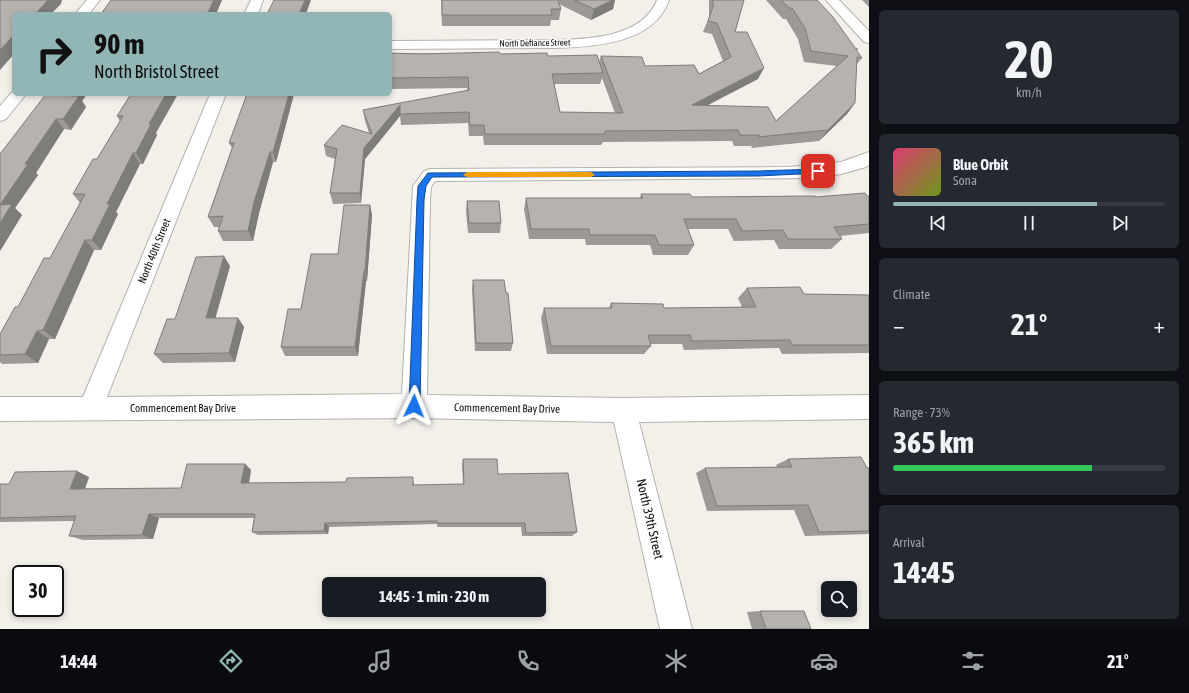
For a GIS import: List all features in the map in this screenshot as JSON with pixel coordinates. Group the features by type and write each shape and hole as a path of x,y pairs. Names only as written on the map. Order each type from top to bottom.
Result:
{"street":[{"path":"84,12 94,0"},
{"path":"252,12 257,0"},
{"name":"North Defiance Street","path":"392,45 559,44 602,40 618,36 641,26 658,12 663,0"},
{"path":"832,0 869,39"},
{"path":"0,116 16,96"},
{"name":"North 40th Street","path":"90,409 217,96"},
{"path":"414,406 421,200 422,186 430,174 790,173 833,171 860,164 869,158"},
{"name":"Commencement Bay Drive","path":"0,409 414,406 624,410 869,407"},
{"name":"North 39th Street","path":"624,410 676,629"}],"building":[{"path":"0,0 48,0 37,12 12,12 12,37 0,50"},
{"path":"111,0 214,0 208,12 102,12"},
{"path":"274,0 305,0 300,12 268,12"},
{"path":"442,0 558,0 561,9 551,9 552,15 442,15"},
{"path":"574,0 613,0 594,9"},
{"path":"713,0 744,0 735,32 747,32 764,68 692,105 768,107 776,121 848,56 811,51 805,28 792,8 789,8 781,0 817,0 833,17 856,49 857,48 857,51 862,58 857,57 855,103 828,130 758,137 760,135 740,135 738,130 605,131 605,134 485,134 484,125 470,125 469,112 400,114 400,105 364,148 360,193 330,193 337,149 324,145 342,125 372,134 363,110 469,90 468,77 392,78 392,53 420,54 499,52 500,54 547,53 548,56 597,55 603,73 552,74 560,112 623,113 601,56 642,57 645,66 694,65 699,74 731,57 717,23 708,21 713,7"},
{"path":"44,96 79,96 63,119 56,119 25,164 28,164 0,205 0,154"},
{"path":"130,96 165,96 149,124 151,124 136,153 133,153 107,204 110,204 92,240 85,240 43,330 37,331 25,354 0,355 0,334 15,307 18,307 44,258 50,258 85,194 73,194 93,159 97,159 123,116 117,116"},
{"path":"246,96 288,96 273,152 270,152 254,202 248,231 218,231 223,216 208,217 234,143 229,143"},
{"path":"865,193 869,196 869,224 834,227 842,239 788,239 783,230 742,231 736,219 684,219 694,245 659,245 655,235 590,235 589,229 531,229 526,198 643,198 641,194 690,194 692,197 815,197"},
{"path":"467,201 499,201 501,223 469,223"},
{"path":"12,204 0,223 0,205"},
{"path":"344,205 370,205 365,271 355,347 281,347 288,309 301,309 311,254 338,254"},
{"path":"224,256 206,318 238,318 229,353 154,354 167,319 175,319 196,257"},
{"path":"473,280 504,280 506,293 508,293 513,343 476,343"},
{"path":"800,287 804,294 869,295 869,345 792,345 790,340 692,341 690,335 648,335 651,346 551,346 544,308 612,308 611,303 663,304 664,308 756,307 747,288"},
{"path":"861,457 867,468 869,468 869,531 819,532 808,505 717,506 705,468 792,467 788,459"},
{"path":"463,459 497,459 498,474 568,473 577,532 526,533 525,523 437,523 437,521 325,523 324,531 252,532 255,514 149,514 142,535 69,536 76,516 0,518 0,484 9,484 15,472 77,471 70,489 181,488 187,464 245,464 241,483 346,482 347,478 413,477 413,485 464,484"},
{"path":"760,611 804,611 811,629 766,629"}],"slow traffic":[{"path":"467,175 591,175"}],"route":[{"path":"414,406 421,200 422,186 430,174 758,174 818,171"}]}
